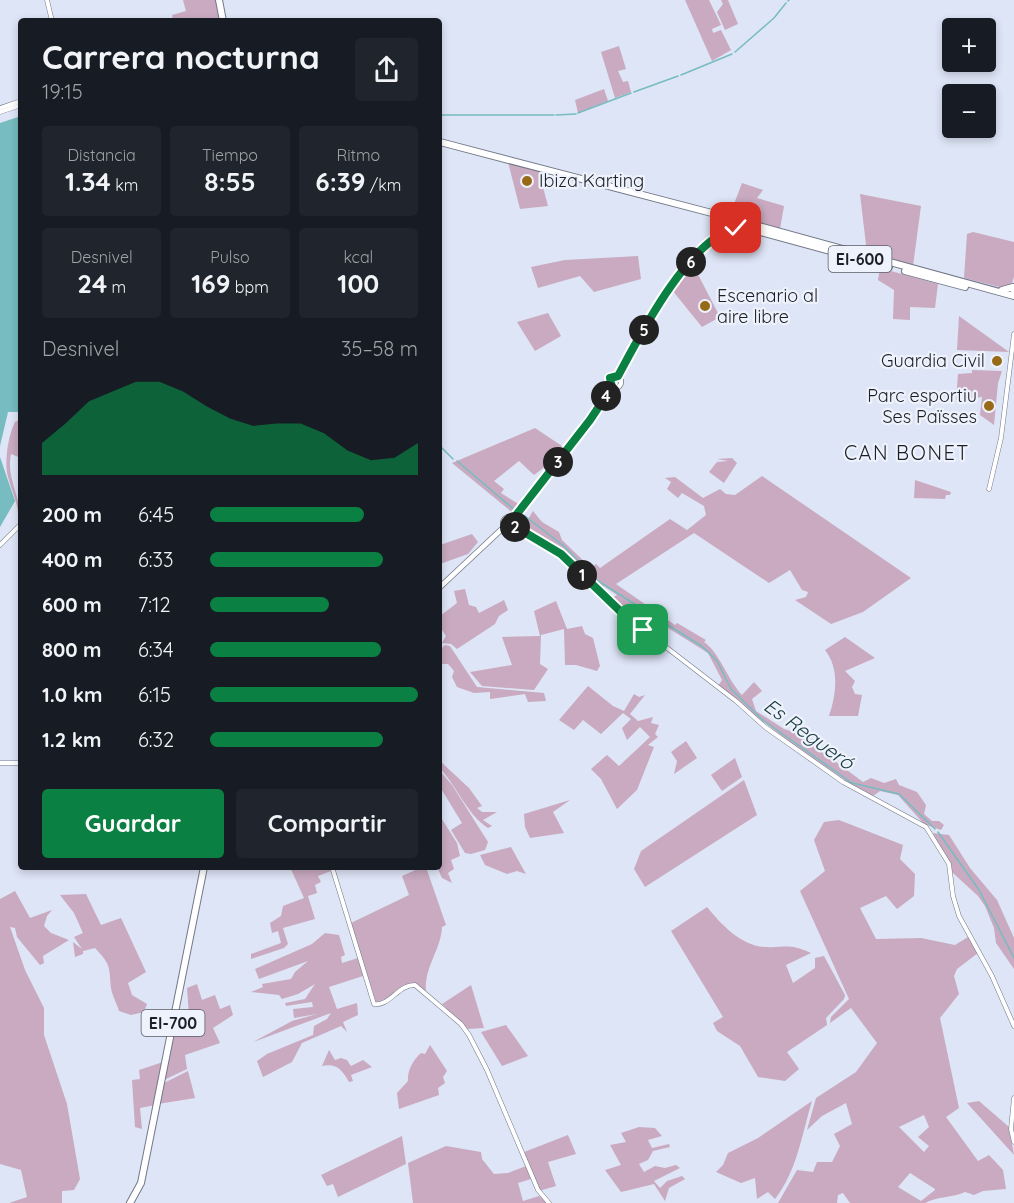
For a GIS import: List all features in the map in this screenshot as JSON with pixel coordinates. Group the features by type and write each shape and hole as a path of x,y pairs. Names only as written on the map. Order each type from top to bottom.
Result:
{"main road":[{"path":"219,0 222,18"},
{"name":"EI-600","path":"442,143 962,282 1014,292"},
{"name":"EI-600","path":"712,215 730,230 753,230 1014,292"},
{"path":"504,527 509,529 514,526 517,514 612,387 620,385 618,376 657,307 696,255 718,234 722,225 730,218 735,224 730,230 718,234"},
{"path":"442,585 504,527 504,519 517,514"},
{"name":"EI-700","path":"130,1203 141,1183 203,870"}],"street":[{"path":"47,0 51,18"},
{"path":"0,110 18,104"},
{"path":"989,489 1001,438 1014,334"},
{"path":"514,526 561,554 623,614 736,701 765,727 843,782 926,827 949,864 953,896 959,916 992,976 1014,1026"},
{"path":"0,546 18,527"},
{"path":"0,763 18,763"},
{"path":"333,870 374,1002 381,1004 406,986 415,985 466,1029 487,1070 538,1191 549,1203"},
{"path":"1014,1098 1011,1128 1014,1142"}],"shaded area":[{"path":"183,0 216,0 220,18 172,18 172,15 186,11"},
{"path":"685,0 709,0 721,25 712,29 713,33 721,30 731,50 712,61"},
{"path":"721,0 728,0 738,24 725,30 717,12 723,4"},
{"path":"619,46 626,69 618,71 623,82 628,81 631,92 615,98 601,52"},
{"path":"604,89 608,101 578,113 575,100"},
{"path":"18,117 18,412 8,412 0,446 0,123"},
{"name":"Ibiza Karting","path":"508,162 538,169 548,206 520,209"},
{"path":"742,183 763,190 757,198 784,206 780,229 733,215 731,212"},
{"path":"860,194 921,206 913,266 867,253"},
{"path":"973,232 1014,242 1014,277 1011,286 1003,288 964,278 967,234"},
{"path":"638,256 641,279 594,292 580,276 538,288 531,267 565,260"},
{"path":"692,263 720,317 702,327 672,290"},
{"path":"880,268 938,284 935,308 910,307 910,320 893,319 894,290 878,280"},
{"path":"548,313 561,336 535,351 517,322"},
{"path":"959,316 1009,352 957,350"},
{"path":"972,370 1002,371 998,383 994,425 980,415 982,397 956,400 958,374 972,373"},
{"path":"18,420 18,457 11,454 10,471 18,500 18,517 17,505 7,471 9,442 15,422"},
{"path":"535,428 565,448 534,475 519,461 494,481 504,489 501,493 520,505 513,513 452,463"},
{"path":"0,457 15,501 0,527"},
{"path":"732,458 737,463 724,483 709,472 717,462 728,461 717,459"},
{"path":"762,476 911,578 863,612 831,624 795,600 806,597 808,592 802,590 790,570 769,583 694,533 616,584 675,625 677,623 706,640 704,642 715,653 742,695 754,682 762,691 752,699 756,711 784,729 797,733 863,782 871,778 884,783 896,779 899,785 917,792 926,805 924,814 932,821 939,821 944,825 941,830 924,824 898,795 880,791 873,796 849,783 788,741 718,686 722,680 708,653 668,628 659,638 652,634 660,624 654,620 645,629 638,623 645,615 638,610 620,609 611,598 617,595 591,579 553,548 521,528 518,522 521,518 527,521 533,511 542,522 559,532 562,540 591,568 596,564 600,568 670,519 687,530 706,515 704,506 682,493 678,498 667,489 671,482 665,478 675,477 703,498 720,489 726,494 735,495"},
{"path":"915,480 951,492 950,495 946,495 945,499 914,498"},
{"path":"472,534 478,542 468,554 442,563 442,544"},
{"path":"465,589 469,605 476,607 479,613 504,600 508,610 499,616 495,624 457,649 451,644 442,643 446,636 442,630 442,614 457,603 454,591"},
{"path":"556,601 567,629 582,626 585,634 593,638 600,666 597,671 576,665 565,665 564,629 541,635 540,664 548,669 534,690 482,686 470,672 512,665 502,637 540,636 534,611"},
{"path":"845,637 875,658 845,671 855,681 852,687 855,694 862,695 858,716 829,716 835,674 830,657 825,650"},
{"path":"445,645 450,646 477,687 544,693 546,701 528,702 525,694 490,699 490,692 474,693 457,687 452,677 454,671 448,664 442,664 442,648"},
{"path":"588,686 613,706 624,711 634,694 639,697 645,695 630,714 638,721 653,717 651,723 659,725 655,734 658,737 648,745 654,747 637,790 617,809 601,779 591,769 607,755 619,766 650,737 640,727 627,740 622,728 631,719 623,713 601,734 583,720 574,730 559,720"},
{"path":"686,741 697,758 674,774 677,761 671,752"},
{"path":"735,758 742,777 722,791 711,775"},
{"path":"442,763 469,788 482,806 477,808 482,812 497,812 483,820 492,826 488,828 474,815 442,770"},
{"path":"442,773 452,785 488,842 485,850 471,854 465,853 451,830 462,823 442,790"},
{"path":"744,780 757,815 645,887 634,869 641,851"},
{"path":"570,800 553,812 564,833 530,838 525,827 524,814"},
{"path":"442,819 457,843 460,856 451,860 454,869 448,873 452,883 442,878 438,870 442,870"},
{"path":"839,820 903,845 900,859 915,874 914,896 897,909 886,896 860,908 876,939 921,938 955,945 968,937 978,953 957,969 954,976 959,994 940,1018 959,1108 946,1117 978,1161 989,1155 1003,1170 1006,1189 983,1191 974,1195 965,1192 925,1203 850,1203 843,1193 838,1195 837,1203 778,1203 797,1170 813,1172 817,1162 832,1162 840,1146 834,1134 852,1124 846,1103 822,1116 807,1130 816,1098 856,1072 877,1043 851,1008 830,1023 831,1017 849,999 800,891 825,871 814,840 824,822","holes":["924,1115 929,1127 918,1137 929,1146 924,1152 899,1127","910,1173 935,1189 935,1190 921,1201 898,1187"]},
{"path":"933,833 949,835 970,868 997,900 1014,938 1014,969 996,943 994,928 985,906 978,896 953,873"},
{"path":"511,847 526,874 517,871 507,874 485,865 480,855"},
{"path":"291,870 331,870 318,876 321,882 315,885 317,893 308,896 315,919 283,928 288,944 284,948 251,959 251,954 281,943 278,931 272,933 270,923 281,916 283,906 304,898"},
{"path":"415,870 427,870 446,925 442,927 426,982 426,991 411,984 405,985 390,996 376,1002 351,923 409,895 402,876"},
{"path":"15,891 30,918 52,910 44,926 51,933 69,940 43,956 44,963 40,965 17,937 15,928 10,927 25,970 44,1008 44,1035 67,1104 80,1179 74,1190 62,1191 62,1203 9,1203 27,1197 21,1170 0,1164 0,899"},
{"path":"86,894 101,925 121,918 146,972 128,983 132,995 147,1004 144,1012 131,1015 119,1011 112,991 108,966 95,948 83,951 83,954 75,957 73,942 82,949 74,937 83,933 74,913 60,895"},
{"path":"707,907 725,927 747,942 764,947 792,947 811,953 786,965 793,983 815,968 815,958 824,956 845,995 826,1018 827,1025 787,1052 799,1069 785,1081 758,1077 740,1046 717,1031 713,1023 723,1017 671,931"},
{"path":"325,933 339,935 345,955 341,957 342,963 358,958 363,976 329,987 337,1009 357,1003 358,1015 343,1022 347,1032 341,1026 302,1043 292,1062 263,1077 257,1061 267,1054 313,1035 314,1026 327,1019 331,1013 253,1042 292,1021 317,1014 294,1018 293,1009 313,1007 312,1002 286,1006 285,1003 305,999 315,984 298,994 282,999 279,995 251,992 263,987 262,984 291,979 295,972 308,961 259,979 255,969 312,944"},
{"path":"197,984 202,1000 215,995 220,1009 230,1005 233,1015 213,1028 220,1043 185,1055 187,1069 164,1080 173,1037 190,1030 187,988"},
{"path":"471,985 484,1028 468,1029 442,1004"},
{"path":"506,1025 528,1056 502,1066 481,1032"},
{"path":"430,1045 447,1071 443,1077 445,1083 438,1088 439,1095 399,1109 397,1093 408,1081 408,1073 413,1062 421,1053 425,1054"},
{"path":"329,1050 335,1060 341,1058 347,1060 351,1066 363,1060 372,1067 351,1075 353,1081 349,1082 338,1068 322,1066"},
{"path":"163,1062 155,1105 140,1108 142,1129 135,1127 132,1080 140,1079 139,1070"},
{"path":"188,1071 195,1098 158,1104 162,1084"},
{"path":"812,1101 794,1164 789,1177 775,1199 768,1192 757,1199 755,1178 741,1183 716,1172 723,1165 728,1153 758,1138"},
{"path":"979,1101 1009,1127 1014,1155 967,1103"},
{"path":"639,1127 655,1128 662,1136 648,1140 652,1148 669,1144 670,1147 653,1151 648,1160 639,1164 644,1172 655,1166 665,1168 676,1165 680,1168 654,1181 660,1188 667,1181 682,1176 685,1179 669,1188 665,1201 654,1184 621,1192 605,1170 621,1165 610,1145 626,1142 621,1133"},
{"path":"568,1135 576,1154 548,1162 556,1186 539,1191 524,1152"},
{"path":"402,1136 406,1164 338,1197 333,1184 327,1186 321,1175"},
{"path":"446,1146 481,1152 482,1159 494,1174 508,1173 526,1166 531,1179 518,1183 523,1201 539,1196 547,1203 413,1203 408,1163"}],"waterway":[{"path":"735,52 774,18 786,3"},
{"path":"681,75 732,54"},
{"path":"634,92 678,76"},
{"path":"578,113 631,93"},
{"path":"556,115 576,114"},
{"path":"442,115 554,115"},
{"name":"Es Regueró","path":"442,448 453,459"},
{"name":"Es Regueró","path":"457,461 516,511"},
{"name":"Es Regueró","path":"521,513 565,547 595,579 703,647 717,661 731,689 764,721 852,783 899,794 935,829"},
{"name":"Es Regueró","path":"938,832 979,890 1014,958"}],"place":[{"name":"Ibiza Karting","path":"527,181"},
{"name":"Escenario al aire libre","path":"705,306"},
{"name":"Guardia Civil","path":"997,361"},
{"name":"Parc esportiu Ses Païsses","path":"989,406"}],"district":[{"name":"CAN BONET","path":"907,453"}],"route":[{"path":"643,630 561,554 514,526 513,519 591,419 612,387 609,384 610,378 618,376 675,282 700,251 718,234 736,228"}]}
